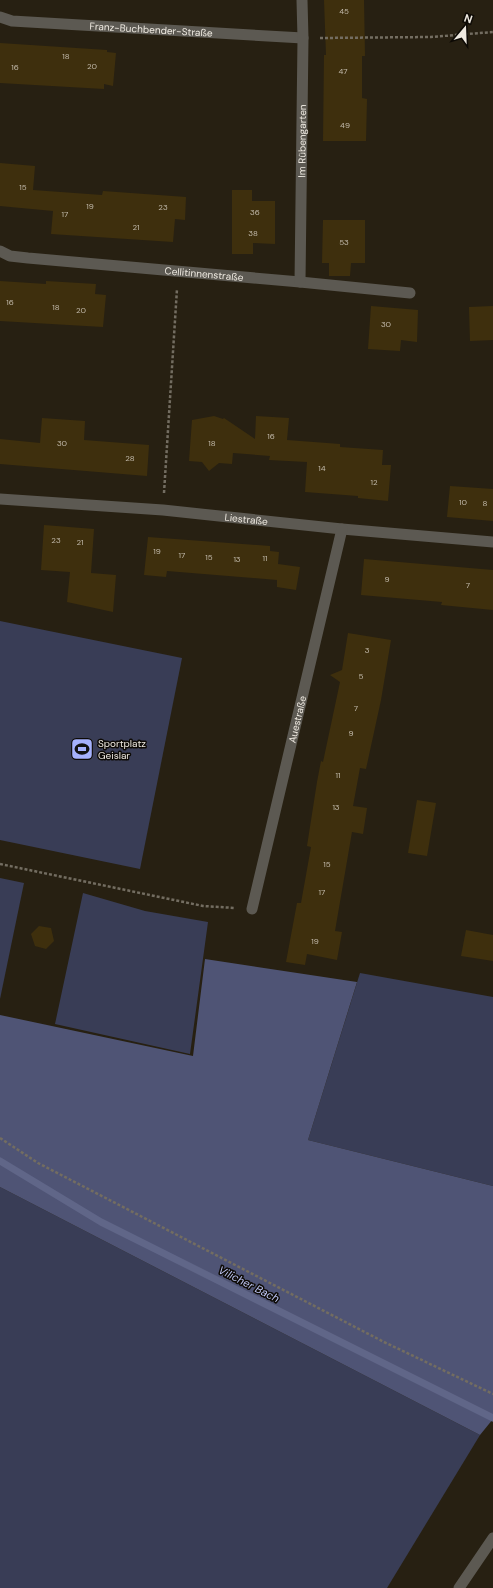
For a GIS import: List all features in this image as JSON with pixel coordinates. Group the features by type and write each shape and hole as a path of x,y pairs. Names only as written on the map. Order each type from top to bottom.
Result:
{"street":[{"name":"Im Rübengarten","path":"300,282 303,38 302,0"},
{"name":"Franz-Buchbender-Straße","path":"0,17 12,20 303,38"},
{"name":"Cellitinnenstraße","path":"0,250 10,256 28,258 410,293"},
{"name":"Liestraße","path":"0,499 163,510 342,529 493,542"},
{"name":"Auestraße","path":"252,909 342,529"},
{"path":"459,1588 493,1538"}],"path":[{"path":"303,38 432,37 493,32"},
{"path":"163,510 178,271"},
{"path":"0,864 203,906 252,909"},
{"path":"0,1138 45,1167 384,1342 493,1394"}],"shaded area":[{"name":"Sportplatz Geislar","path":"0,621 182,658 140,869 0,840"},
{"path":"0,878 24,883 0,999"},
{"path":"83,893 145,911 208,922 190,1054 55,1024"},
{"path":"205,959 357,982 308,1140 493,1186 493,1419 480,1435 0,1187 0,1015 193,1056"},
{"path":"360,973 493,997 493,1186 308,1140"},
{"path":"0,1187 480,1435 387,1588 0,1588"}],"building":[{"path":"324,0 364,0 365,56 362,56 362,98 367,99 366,141 323,141 324,55 326,55"},
{"path":"0,43 107,50 107,52 116,53 113,86 104,84 104,89 0,83"},
{"path":"0,163 35,166 33,190 102,195 103,191 186,197 185,220 175,219 173,242 51,234 53,211 0,206"},
{"path":"232,190 252,190 252,201 275,201 275,244 253,243 253,254 232,254"},
{"path":"323,220 365,220 365,263 351,263 350,276 329,276 329,263 322,263"},
{"path":"0,281 46,284 46,281 96,284 95,294 106,295 103,327 0,321"},
{"path":"371,306 418,310 417,342 401,340 400,351 368,349"},
{"path":"493,306 493,340 470,341 469,307"},
{"path":"214,416 224,418 255,439 256,416 289,418 287,440 340,444 340,447 383,450 382,465 391,465 388,501 358,498 358,496 305,492 307,462 269,460 270,456 233,453 232,464 219,463 209,471 202,462 189,461 192,420"},
{"path":"42,418 85,421 84,440 149,445 147,476 0,464 0,439 40,443"},
{"path":"450,486 493,489 493,521 447,517"},
{"path":"44,525 94,529 91,573 116,575 113,612 67,602 70,572 41,570"},
{"path":"148,537 270,546 270,551 279,552 278,564 300,567 296,590 277,587 277,580 167,571 166,577 144,575"},
{"path":"364,559 493,570 493,610 441,605 442,602 361,595"},
{"path":"348,633 391,640 381,700 366,769 360,768 353,806 367,808 363,834 352,832 335,931 342,932 337,960 307,954 305,965 286,962 297,903 301,903 311,847 307,846 321,761 323,762 340,682 330,675 342,670"},
{"path":"417,800 436,803 427,856 408,853"},
{"path":"39,926 51,928 54,941 46,949 35,946 31,934"},
{"path":"466,930 493,935 493,961 461,956"}],"waterway":[{"name":"Vilicher Bach","path":"0,1161 101,1222 493,1418"}],"place":[{"name":"Sportplatz Geislar","path":"82,749"}]}
